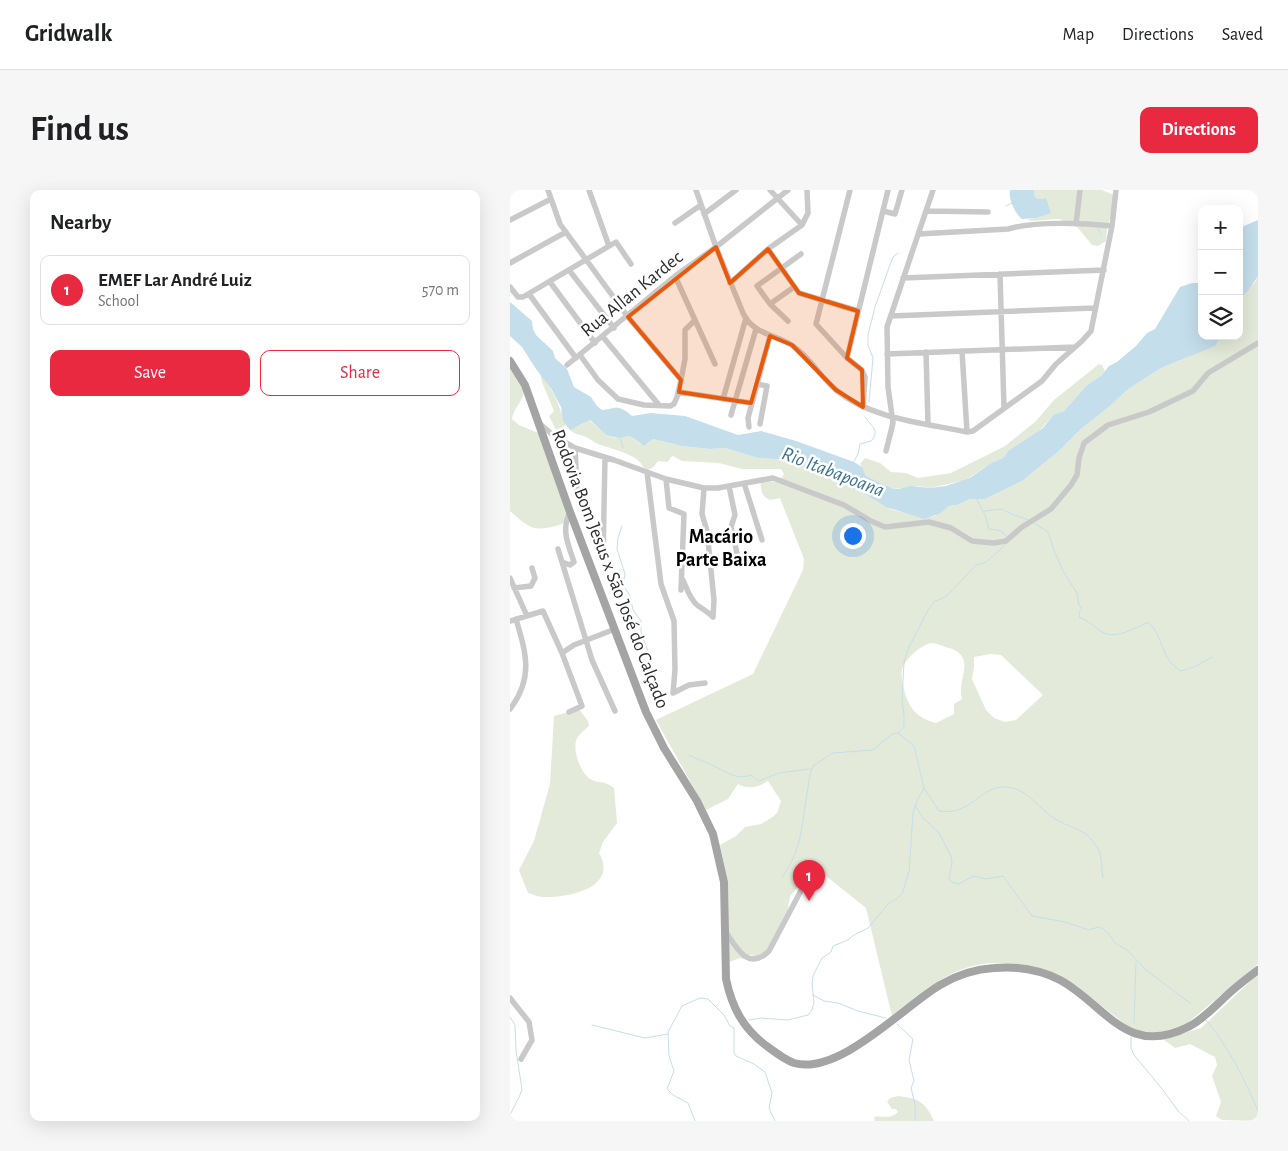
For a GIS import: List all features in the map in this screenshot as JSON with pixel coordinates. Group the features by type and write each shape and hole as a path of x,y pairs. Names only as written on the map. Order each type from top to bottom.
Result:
{"main road":[{"name":"Rodovia Bom Jesus x São José do Calçado","path":"510,361 524,385 636,689 652,726 697,801 713,834 724,882 726,979 730,999 748,1030 768,1047 794,1063 804,1064 823,1061 847,1051 866,1040 940,985 959,976 976,971 1005,967 1041,972 1061,981 1124,1029 1136,1034 1148,1037 1169,1034 1189,1027 1258,970"}],"street":[{"path":"548,190 560,224 628,317 682,380"},
{"path":"588,190 609,246"},
{"path":"696,190 730,283 746,318 756,329 792,345 812,362 836,390 864,406 892,416 967,432 973,431 1042,381 1056,364 1076,347 1090,331 1104,270 1116,190"},
{"path":"704,214 736,190"},
{"path":"770,190 802,225"},
{"name":"Rua Allan Kardec","path":"567,365 628,317 675,276 716,248 788,190"},
{"path":"730,283 768,249 802,225 808,213 806,190"},
{"path":"850,190 816,324 847,358 862,370 864,377 864,406"},
{"path":"847,358 888,190"},
{"path":"883,211 895,214 902,190"},
{"path":"886,451 893,423 888,388 887,327 933,190"},
{"path":"1076,224 1080,190"},
{"path":"510,220 551,199"},
{"path":"675,223 701,205"},
{"path":"927,211 988,212"},
{"path":"919,234 1046,225 1112,226"},
{"path":"510,263 566,232"},
{"path":"510,287 518,298 522,298 616,242 631,264"},
{"path":"768,249 799,293 858,311"},
{"path":"788,320 770,304 757,286 801,254"},
{"path":"569,270 614,328"},
{"path":"903,278 1104,270"},
{"path":"1000,274 1004,408"},
{"path":"675,276 715,364"},
{"path":"550,282 595,343"},
{"path":"770,304 794,287"},
{"path":"529,294 598,380 618,399 644,405 670,406 674,404 682,380 686,330 694,321"},
{"path":"890,316 1001,310 1094,308"},
{"path":"723,399 746,318"},
{"path":"731,415 756,329"},
{"path":"749,426 748,418 751,404 770,336"},
{"path":"603,337 658,406"},
{"path":"538,423 554,436 575,448 666,479 704,488 718,488 773,478 844,505 885,527 929,522 951,528 972,541 994,544 1006,542 1022,527 1051,509 1077,475 1079,458 1084,443 1108,425 1149,412 1193,391 1208,373 1258,343"},
{"path":"887,354 1076,347"},
{"path":"962,351 967,432"},
{"path":"926,352 928,424"},
{"path":"757,384 767,386 760,424"},
{"path":"678,392 751,404"},
{"path":"575,448 577,490"},
{"path":"603,560 605,457"},
{"path":"648,472 661,584 674,621 673,693 689,685 705,683"},
{"path":"666,479 669,508 684,514 681,590"},
{"path":"744,483 762,540"},
{"path":"729,486 735,515 731,527 737,553"},
{"path":"682,578 689,595 713,617 714,600 707,531 702,514 704,488"},
{"path":"562,562 570,564 574,562 566,537 565,522 570,512"},
{"path":"558,549 592,660 615,711"},
{"path":"514,588 531,586 535,578 532,568"},
{"path":"510,578 527,616"},
{"path":"510,709 524,686 526,664 524,646 513,620 543,611 562,653 582,706 569,712"},
{"path":"562,653 587,640 615,629"},
{"path":"726,930 737,949 744,956 753,959 762,958 769,951 805,883"},
{"path":"510,998 528,1022 532,1040 521,1059"}],"highlighted area":[{"path":"716,247 730,283 768,249 799,293 858,311 847,358 862,370 863,407 836,390 792,345 770,336 751,403 679,392 681,380 628,317"}],"green space":[{"path":"1034,190 1102,190 1114,195 1114,205 1107,228 1106,241 1098,246 1092,245 1073,222 1058,219 1030,221 1028,219 1036,218 1046,198 1038,199 1035,197"},
{"path":"1258,276 1258,964 1184,1026 1163,1032 1137,1031 1126,1025 1077,986 1009,964 992,963 960,970 932,985 892,1016 866,908 815,867 790,896 787,914 767,952 755,958 752,955 748,955 744,959 740,958 729,962 728,881 720,845 736,836 745,827 761,824 774,816 781,801 768,781 753,787 738,784 728,799 706,810 656,720 753,674 803,570 804,559 780,498 770,500 763,494 761,489 761,480 777,482 784,474 781,469 742,469 719,463 682,461 673,456 668,462 658,461 652,468 647,469 635,458 596,443 569,429 589,420 606,435 615,438 630,436 640,444 647,444 653,439 682,446 710,449 725,448 758,458 789,460 820,474 844,478 863,493 893,510 924,518 935,516 949,506 957,505 970,499 985,499 1022,481 1059,451 1082,428 1127,390 1161,368 1188,357 1217,340 1243,340 1243,295","holes":["930,643 958,652 964,663 962,699 954,704 954,714 936,723 923,718 913,710 907,699 902,677 902,669 910,657 926,645","990,654 1001,655 1043,695 1016,720 1005,722 994,718 986,710 972,679 974,657"]},
{"path":"1099,364 1102,365 1105,371 1086,386 1064,411 1053,415 1040,430 1009,450 1003,458 991,463 966,480 930,488 917,486 894,489 866,476 860,464 865,458 880,463 891,472 906,473 918,478 951,473 1005,446 1035,422 1054,400"},
{"path":"510,365 525,388 512,419 519,425 541,434 561,489 568,521 554,526 533,528 510,511"},
{"path":"540,372 555,396 566,425 556,430 549,416 554,411"},
{"path":"579,709 588,721 589,726 580,734 576,741 575,746 579,763 584,773 592,780 608,784 614,788 617,823 603,842 599,853 603,865 602,875 597,883 577,893 539,897 528,893 519,870 534,841 550,784 554,716"},
{"path":"1258,974 1258,1121 1222,1120 1216,1116 1221,1102 1212,1076 1217,1065 1215,1057 1190,1044 1175,1048 1163,1039 1201,1028"},
{"path":"898,1096 921,1102 934,1121 875,1121 874,1117 889,1117 898,1112 896,1109 892,1109 887,1102 890,1098"}],"water":[{"path":"1010,190 1034,190 1035,197 1038,199 1046,198 1051,213 1036,218 1022,219 1013,206"},
{"path":"1258,220 1258,276 1243,295 1243,227"},
{"name":"Rio Itabapoana","path":"1198,283 1198,340 1219,340 1215,346 1161,368 1127,390 1082,428 1059,451 1022,481 985,499 970,499 957,505 949,506 939,514 924,519 886,507 863,493 844,478 819,474 789,460 758,458 725,448 710,449 682,446 653,439 644,446 630,436 618,438 606,435 590,420 570,430 563,421 561,407 552,390 522,347 510,336 510,302 532,321 536,335 553,351 555,358 567,369 574,387 591,397 602,410 621,408 632,416 651,413 685,416 738,435 761,431 796,441 854,462 862,467 866,476 894,489 911,486 930,488 946,486 970,478 991,463 1003,458 1009,450 1043,428 1053,415 1064,411 1086,386 1136,346 1147,333 1155,329 1180,287"}],"waterway":[{"path":"1006,206 1012,203"},
{"path":"1098,228 1101,235"},
{"path":"869,402 873,358 868,345 868,335 875,307 891,262 898,253"},
{"path":"854,461 860,444 871,441 875,434 874,428 865,417"},
{"path":"620,437 623,448"},
{"path":"976,498 985,515 989,529 1001,531 1007,537"},
{"path":"984,511 1002,509 1029,520"},
{"path":"1034,523 1048,532 1063,571 1077,593 1079,605 1082,609 1079,612 1080,618 1104,633 1114,635 1149,623 1158,635 1165,654 1174,666 1181,671 1196,666 1212,657"},
{"path":"622,526 617,549 625,574 623,585 630,596 633,610 641,621 641,632 648,651"},
{"path":"782,877 789,867 797,847 813,766 833,753 873,750 892,734 898,733 904,727 902,700 904,662 909,647 928,610 934,602 947,596 976,565 986,562 1005,545"},
{"path":"898,733 914,746 924,788 939,811 959,810 986,792 1002,787 1011,787 1032,799 1050,816 1091,838 1098,848 1103,878"},
{"path":"689,755 734,776 751,775 759,781 779,773 810,769"},
{"path":"749,1020 761,1018 788,1020 808,1015 814,1003 813,976 822,958 831,952 833,946 848,940 868,928 888,904 903,892 909,871 913,813 924,788"},
{"path":"915,806 924,819 939,833 951,856 952,863 949,879 951,882 959,884 973,876 986,879 1003,876 1032,916 1065,922 1089,930 1098,927 1103,929 1115,943 1127,950 1146,970 1191,1004"},
{"path":"1134,1023 1136,962"},
{"path":"813,995 824,1001 838,1003 858,1011 886,1018"},
{"path":"695,1121 688,1103 673,1095 667,1089 674,1071 669,1056 668,1032 682,1006 700,998 708,999 724,1015 730,1026 734,1028"},
{"path":"510,1017 515,1025 516,1051 522,1089 510,1115"},
{"path":"1206,1020 1221,1040 1235,1064 1258,1111"},
{"path":"897,1024 913,1039 909,1060 914,1081 911,1088 915,1104 915,1121"},
{"path":"592,1025 645,1038 668,1034"},
{"path":"734,1028 734,1053 736,1056 754,1064 765,1072 772,1093 769,1108 775,1121"},
{"path":"1131,1037 1131,1048 1134,1055 1178,1111 1189,1121"}],"place":[{"name":"EMEF Lar André Luiz","path":"809,901"}],"district":[{"name":"Macário Parte Baixa","path":"721,548"}]}
